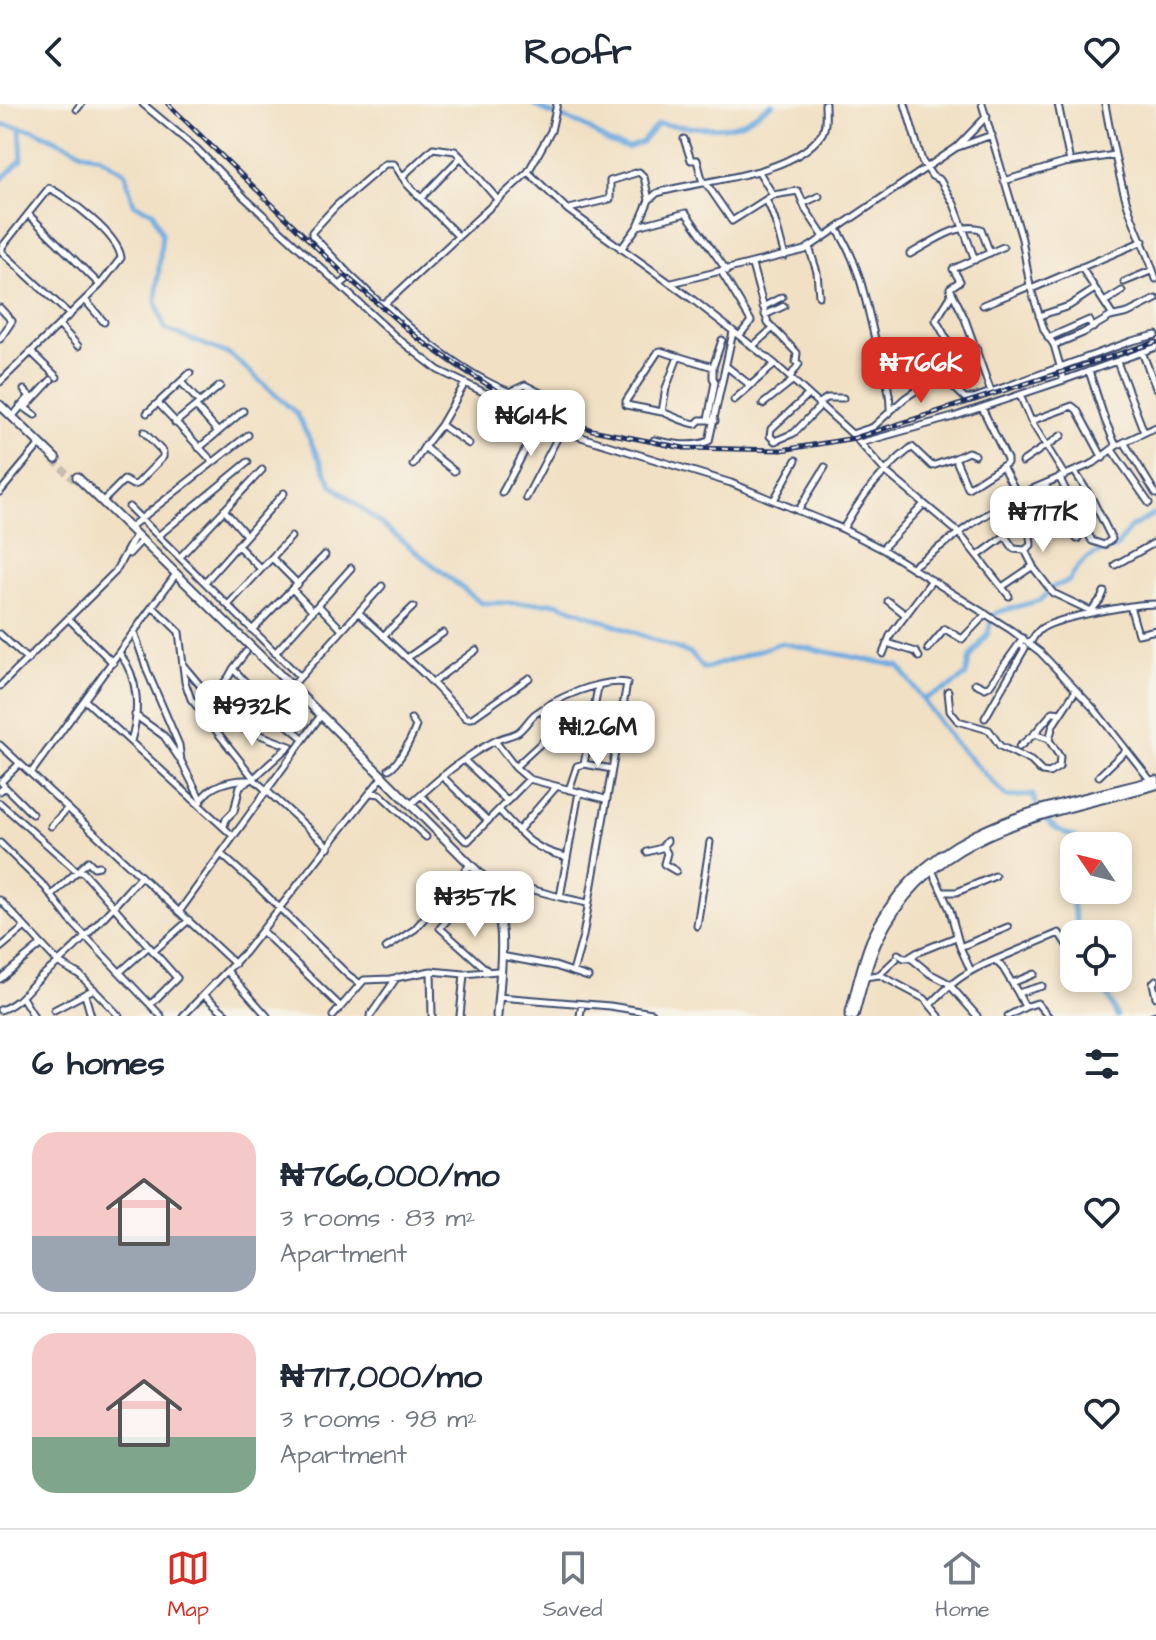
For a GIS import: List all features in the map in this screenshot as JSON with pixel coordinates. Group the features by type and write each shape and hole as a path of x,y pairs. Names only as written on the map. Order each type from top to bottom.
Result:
{"main road":[{"path":"0,407 39,445"},
{"path":"0,407 55,460"},
{"path":"138,541 129,528 76,479 138,541 292,686 483,883 493,903 498,933 493,971 495,1016"},
{"path":"175,576 484,878 495,898 501,927 495,1016"},
{"path":"851,1016 872,939 892,905 932,861 968,836 1007,820 1155,784"},
{"path":"851,1016 877,942 905,898 932,869 957,850 986,834 1036,815"}],"street":[{"path":"143,104 181,134 245,198 418,356 464,385 561,431 731,483 843,529 882,549 990,616 1021,641 1025,648 985,718"},
{"path":"385,303 424,271 528,172 551,131 557,104"},
{"path":"621,249 638,226 649,200 657,193 759,172 805,151 821,135 825,124 825,104"},
{"path":"905,104 922,161 932,176 943,184 964,227 975,260"},
{"path":"982,104 1022,239 1030,288 1048,338 1054,345 1064,380"},
{"path":"1058,104 1071,162"},
{"path":"1105,104 1127,203 1156,279"},
{"path":"671,284 752,265 809,247 957,147 987,116"},
{"path":"957,147 992,135"},
{"path":"684,139 691,160 697,160 704,182 730,221 773,195 798,191 824,237"},
{"path":"402,177 433,148 455,151 497,199"},
{"path":"1004,181 1071,162 1115,155"},
{"path":"421,198 461,157"},
{"path":"458,236 392,163 382,165 312,232 377,301 385,303 411,328 469,373 544,408 560,414 566,406 523,384 510,392"},
{"path":"528,172 568,210 775,364 852,434 886,472 959,533 1009,596"},
{"path":"568,210 610,199 610,181 639,172 642,173 649,200"},
{"path":"759,172 773,195"},
{"path":"0,382 32,353 59,325 70,315 100,285 121,254 98,224 51,188 2,247 2,252 70,315"},
{"path":"804,203 819,196"},
{"path":"766,200 773,212 772,218 785,256"},
{"path":"638,226 686,213 751,321 740,335"},
{"path":"28,214 100,285"},
{"path":"910,254 964,227 981,229 990,253"},
{"path":"837,229 853,254 893,404"},
{"path":"983,305 1143,241"},
{"path":"809,247 817,272 819,296"},
{"path":"950,288 960,281 953,270 955,267 1003,247"},
{"path":"752,265 765,315 797,353 796,362 799,364 791,379 763,404"},
{"path":"1081,267 1113,316"},
{"path":"1124,282 1153,270"},
{"path":"340,285 351,276"},
{"path":"950,288 991,392"},
{"path":"950,288 951,296 936,320 960,363"},
{"path":"1039,316 1069,306 1095,289"},
{"path":"1104,302 1122,291"},
{"path":"763,307 782,297"},
{"path":"1054,345 1156,299"},
{"path":"85,300 104,322"},
{"path":"765,315 784,306"},
{"path":"0,308 12,321 0,339"},
{"path":"1048,338 1089,320 1093,328"},
{"path":"59,325 78,346"},
{"path":"753,346 773,328"},
{"path":"654,440 676,445 705,444 709,441 733,331"},
{"path":"941,375 965,398 974,398 1156,335"},
{"path":"860,444 982,408 1156,347 1148,337"},
{"path":"708,420 715,382 713,367 722,340"},
{"path":"852,434 873,427 893,404 977,350"},
{"path":"713,367 660,351 625,403 662,412 680,421 696,424 700,420 715,421"},
{"path":"1141,352 1156,388"},
{"path":"12,417 54,379 32,353"},
{"path":"662,412 666,388 678,357"},
{"path":"1117,362 1144,432"},
{"path":"734,400 775,364"},
{"path":"725,366 750,385"},
{"path":"1089,371 1114,448 1149,503"},
{"path":"147,413 190,373"},
{"path":"181,382 218,432"},
{"path":"413,465 464,385"},
{"path":"175,423 220,386"},
{"path":"24,390 31,398"},
{"path":"808,395 771,429 770,436 775,441 788,437 827,398 843,398"},
{"path":"1020,395 1031,421 1047,445 1074,509 1094,543 1104,545 1112,539 1075,472"},
{"path":"544,408 552,398"},
{"path":"158,403 213,462"},
{"path":"1031,421 1072,406 1103,458"},
{"path":"22,407 35,415"},
{"path":"955,458 968,488 1007,463 982,408"},
{"path":"199,448 243,411"},
{"path":"502,493 541,421"},
{"path":"441,425 469,444"},
{"path":"912,568 1018,495 1075,472 1103,458 1124,442 1156,427"},
{"path":"526,498 561,431"},
{"path":"102,502 124,480 137,484 163,457 163,452 144,432"},
{"path":"129,528 248,435"},
{"path":"1022,462 1062,435"},
{"path":"1124,442 1156,494"},
{"path":"0,492 39,445"},
{"path":"424,447 454,471"},
{"path":"843,529 860,498 912,447 932,466 968,452 975,455"},
{"path":"774,500 796,460"},
{"path":"158,536 248,462"},
{"path":"1002,466 1018,495"},
{"path":"798,511 825,467"},
{"path":"180,557 262,470"},
{"path":"1045,484 1077,539 1082,533 1088,533"},
{"path":"205,582 284,493"},
{"path":"978,555 1003,537 1014,549 1025,550 1031,545 1031,535 1010,500"},
{"path":"1021,518 1054,502"},
{"path":"882,549 924,504"},
{"path":"129,507 300,677"},
{"path":"224,510 246,535"},
{"path":"228,605 291,537"},
{"path":"1,682 69,619 138,541"},
{"path":"1000,549 1009,542"},
{"path":"1115,565 1156,542"},
{"path":"237,545 261,569"},
{"path":"1025,550 1053,593 1092,612"},
{"path":"252,630 325,555"},
{"path":"272,558 298,584"},
{"path":"1002,587 1033,566"},
{"path":"275,653 351,568"},
{"path":"31,773 175,576"},
{"path":"883,654 887,643 932,580"},
{"path":"292,686 382,586"},
{"path":"293,590 313,611"},
{"path":"1092,612 1103,595 1111,597"},
{"path":"888,601 906,615"},
{"path":"1030,643 1037,633 1049,625 1092,612 1156,604"},
{"path":"318,605 342,630"},
{"path":"1130,606 1138,634 1156,630"},
{"path":"383,636 413,607"},
{"path":"154,608 179,632 187,692 198,708 252,779 329,847"},
{"path":"358,612 469,719 529,678"},
{"path":"928,649 945,629 962,639 990,616"},
{"path":"69,619 113,663"},
{"path":"407,658 443,633"},
{"path":"0,634 28,660"},
{"path":"135,634 179,745 181,761"},
{"path":"1021,641 1030,643 1076,690 1155,784"},
{"path":"975,683 985,688 989,686 1021,641"},
{"path":"887,643 916,652 919,657"},
{"path":"432,683 476,650"},
{"path":"198,708 228,681 246,652"},
{"path":"120,654 135,678 138,706 131,741"},
{"path":"183,665 246,730"},
{"path":"233,669 304,739"},
{"path":"411,804 442,776 495,741 519,732 541,710 568,695 627,683 583,936 573,972"},
{"path":"584,764 598,687"},
{"path":"1049,739 1053,725 1076,690"},
{"path":"948,691 950,711 958,721 989,730 1008,752 1031,761 1042,772 1049,773 1059,767 1060,757 1049,739 1034,734"},
{"path":"86,701 233,836"},
{"path":"515,767 552,733 552,727 541,710"},
{"path":"1019,747 1053,712 1061,713"},
{"path":"135,715 164,736 181,761 202,806"},
{"path":"179,912 319,718"},
{"path":"389,769 399,762 405,744 413,734 416,726 411,719"},
{"path":"211,723 224,723 297,748"},
{"path":"589,737 619,741"},
{"path":"495,741 515,767 529,779 605,799"},
{"path":"0,745 235,964"},
{"path":"224,827 226,819 234,811 240,786 289,746"},
{"path":"1099,776 1126,750"},
{"path":"465,761 507,801"},
{"path":"19,764 1,786 32,814"},
{"path":"569,790 577,766 584,764 612,769"},
{"path":"442,776 488,821"},
{"path":"183,1016 235,964 382,778"},
{"path":"200,798 234,779 252,779"},
{"path":"421,795 466,841 529,779"},
{"path":"518,831 556,787"},
{"path":"560,897 579,792"},
{"path":"371,793 380,794 426,837"},
{"path":"0,803 78,872 83,872 177,979 151,1004"},
{"path":"51,826 67,809"},
{"path":"499,810 532,845 566,857"},
{"path":"697,926 710,842"},
{"path":"0,843 52,895 70,920 161,1016"},
{"path":"647,852 665,843 667,853 664,864 676,871"},
{"path":"221,854 359,983"},
{"path":"52,895 88,861 94,867 99,866"},
{"path":"386,948 415,929 469,866"},
{"path":"932,869 970,969"},
{"path":"2,1012 71,953 141,876"},
{"path":"943,892 957,892 995,876"},
{"path":"501,927 508,883 587,903"},
{"path":"0,900 59,963 75,971 119,1016"},
{"path":"461,905 440,928 493,971"},
{"path":"120,972 189,920"},
{"path":"0,948 25,927"},
{"path":"960,947 1008,927"},
{"path":"262,931 340,1006"},
{"path":"930,1005 970,969 1060,935"},
{"path":"880,975 897,957 911,957 956,937"},
{"path":"0,978 41,945"},
{"path":"500,955 588,977"},
{"path":"911,957 929,973 950,985 977,1016"},
{"path":"995,960 1025,1007"},
{"path":"333,1016 364,980 431,971 464,974 493,971"},
{"path":"431,971 432,1016"},
{"path":"228,972 267,1016"},
{"path":"460,1016 464,974"},
{"path":"1012,983 1034,974"},
{"path":"865,977 880,975 925,999 939,1016"},
{"path":"370,1016 397,977"},
{"path":"1156,980 1153,983 1156,997"},
{"path":"1018,993 1042,986"},
{"path":"54,1010 94,989"},
{"path":"85,995 91,1016"},
{"path":"204,995 228,1016"},
{"path":"22,997 33,1015"},
{"path":"498,997 628,1008 654,1016"},
{"path":"1008,1016 1037,1003 1048,1016"},
{"path":"580,1016 582,1004"}],"waterway":[{"path":"534,104 583,125 608,142 628,148 642,142 658,124 700,128 732,126 773,104"},
{"path":"0,124 34,130 85,153 99,156 125,173 134,204 153,212 162,234 156,302 165,329 231,355 297,414 332,485 481,603 557,603 691,654 704,669 781,643 899,666 951,739 1007,797 1033,795 1048,822 1075,837 1071,886 1076,920"},
{"path":"0,181 22,159 20,129"},
{"path":"924,699 952,686 966,675 970,658 988,633 992,617 998,612 1041,600 1053,587 1069,581 1088,558 1116,548 1130,528 1156,513"},
{"path":"1106,992 1117,1016"}],"tunnel":[{"path":"54,461 74,480"}],"railway":[{"path":"168,104 345,275 420,340 497,391 592,430 684,448 782,450 855,438 1156,342"}]}
